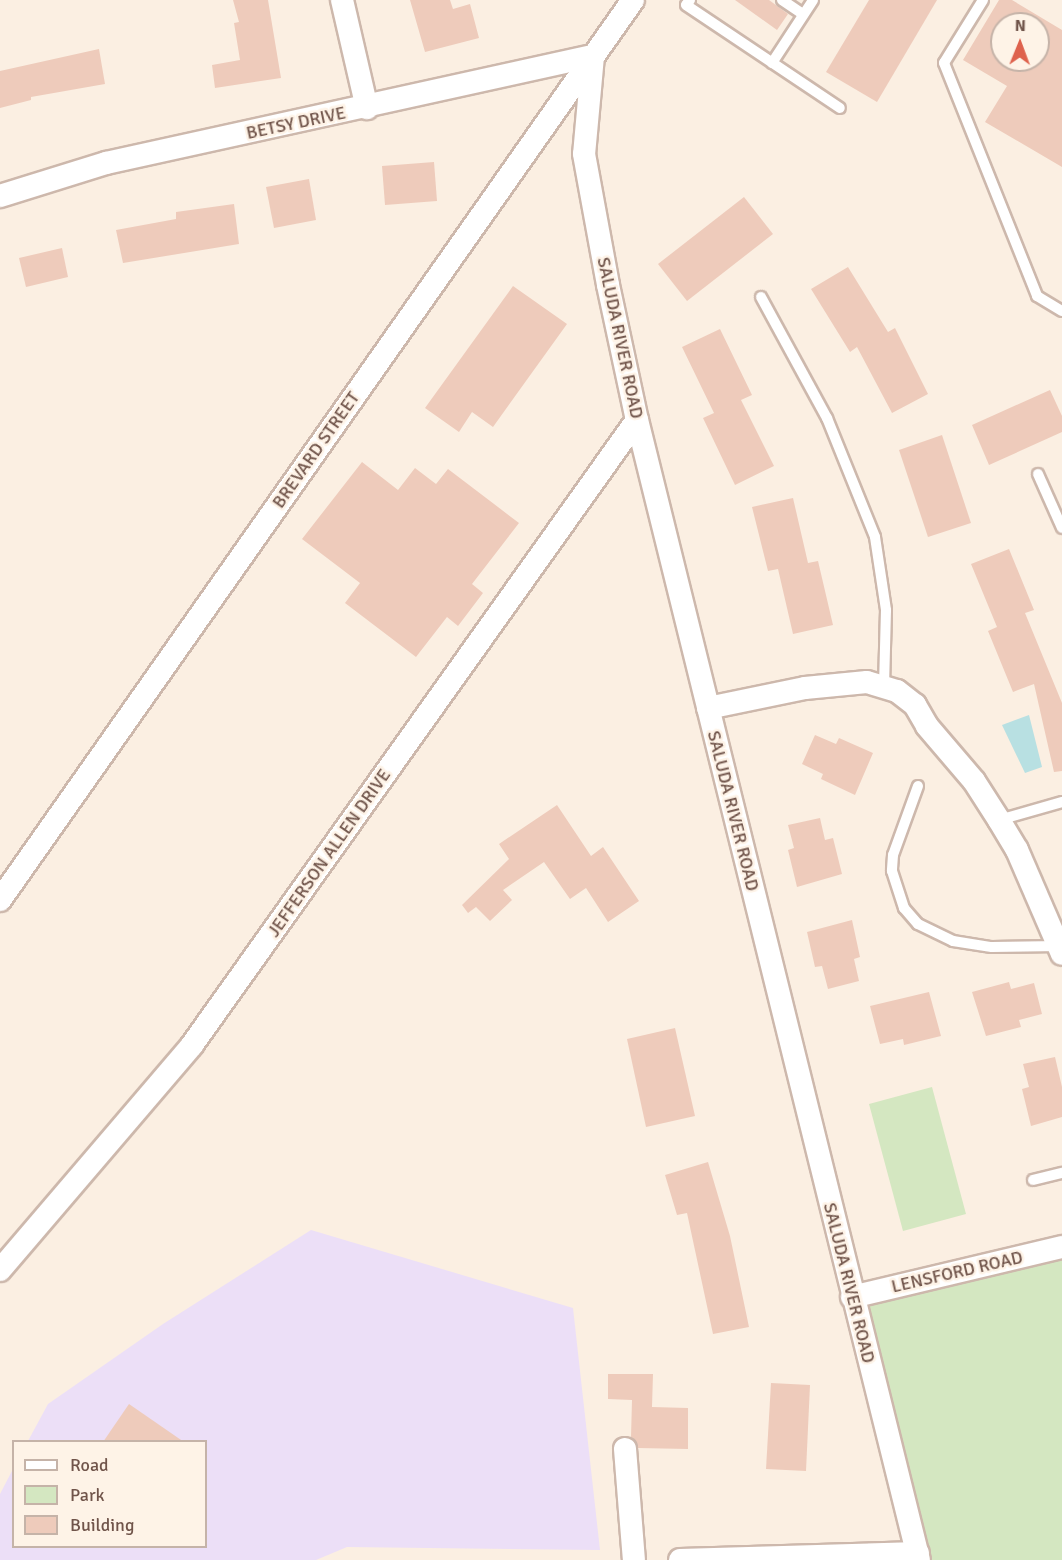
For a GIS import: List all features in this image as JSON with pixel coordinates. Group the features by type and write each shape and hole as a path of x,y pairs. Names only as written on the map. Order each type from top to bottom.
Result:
{"street":[{"path":"342,0 367,108"},
{"name":"BREVARD STREET","path":"0,900 633,0"},
{"name":"BETSY DRIVE","path":"0,196 106,163 367,108 594,56"},
{"name":"SALUDA RIVER ROAD","path":"594,56 584,154 637,420 852,1297 918,1556"},
{"name":"JEFFERSON ALLEN DRIVE","path":"0,1270 192,1045 637,420"},
{"path":"708,708 805,688 867,682 884,685 915,705 927,726 974,781 1017,850 1060,950"},
{"name":"LENSFORD ROAD","path":"852,1297 1062,1247"},
{"path":"625,1449 634,1560"},
{"path":"680,1560 918,1556"}],"lane":[{"path":"690,0 686,5 840,108"},
{"path":"782,0 803,14"},
{"path":"772,63 813,0"},
{"path":"983,0 944,63 1036,296 1062,311"},
{"path":"761,297 827,418 875,537 886,610 884,685"},
{"path":"1038,474 1062,528"},
{"path":"918,786 893,855 892,871 904,908 918,924 953,941 992,947 1060,950"},
{"path":"999,820 1062,802"},
{"path":"1033,1180 1062,1173"}],"shaded area":[{"path":"311,1230 573,1308 600,1550 347,1547 316,1560 0,1560 0,1494 12,1471 12,1548 207,1548 207,1440 29,1440 48,1404 163,1324"}],"green space":[{"path":"932,1087 966,1214 903,1231 869,1104"},
{"path":"1062,1247 1062,1560 919,1560 852,1297"}],"water":[{"path":"1029,715 1042,767 1025,773 1002,725"}],"building":[{"path":"233,0 268,0 281,78 215,88 212,65 240,60 234,23 239,22"},
{"path":"410,0 450,0 453,9 470,4 479,38 425,52"},
{"path":"735,0 769,0 788,14 777,30"},
{"path":"869,0 937,0 877,102 826,72"},
{"path":"999,0 1012,0 1032,12 992,12"},
{"path":"990,15 990,72 1050,72 1050,23 1062,30 1062,167 985,122 1007,86 963,60"},
{"path":"99,49 105,84 31,97 31,100 0,108 0,71"},
{"path":"434,162 437,201 385,205 382,166"},
{"path":"309,179 316,220 274,228 266,187"},
{"path":"744,197 773,234 687,301 658,264"},
{"path":"234,204 239,244 123,263 116,230 176,219 176,212"},
{"path":"62,248 68,277 26,287 19,258"},
{"path":"848,267 888,332 895,328 928,394 892,413 857,347 850,352 811,289"},
{"path":"513,286 567,324 493,427 472,412 459,432 425,408"},
{"path":"720,329 752,395 741,400 774,466 735,485 703,418 714,413 682,347"},
{"path":"1050,390 1062,416 1062,432 989,465 972,425"},
{"path":"942,435 971,523 928,537 899,450"},
{"path":"362,462 398,490 415,468 436,484 448,469 519,523 472,584 483,593 458,626 447,617 416,657 345,603 360,583 302,539"},
{"path":"793,498 808,563 818,561 833,625 793,634 778,569 768,571 752,507"},
{"path":"1009,549 1034,610 1025,613 1062,703 1062,771 1054,772 1034,684 1013,692 988,631 997,627 971,564"},
{"path":"815,735 836,744 839,738 873,753 855,795 821,779 823,774 802,764"},
{"path":"557,805 591,856 603,847 639,901 608,922 586,888 570,899 544,862 503,890 512,900 490,921 476,907 468,913 462,905 509,859 499,844"},
{"path":"820,818 825,840 833,838 842,874 797,887 788,850 794,848 788,825"},
{"path":"852,920 860,957 854,959 859,981 828,989 822,966 815,967 807,932"},
{"path":"1009,982 1011,989 1034,983 1042,1014 1019,1020 1021,1027 986,1036 972,992"},
{"path":"929,992 941,1036 904,1045 903,1039 880,1044 870,1006"},
{"path":"675,1028 695,1116 646,1127 627,1039"},
{"path":"1055,1057 1062,1087 1062,1117 1031,1126 1022,1089 1029,1087 1023,1064"},
{"path":"708,1162 730,1236 749,1327 713,1334 687,1213 677,1215 665,1175"},
{"path":"608,1374 653,1374 652,1407 688,1408 688,1449 638,1448 631,1437 632,1400 608,1399"},
{"path":"771,1383 810,1385 806,1471 766,1469"},
{"path":"129,1404 181,1440 104,1440"}]}
